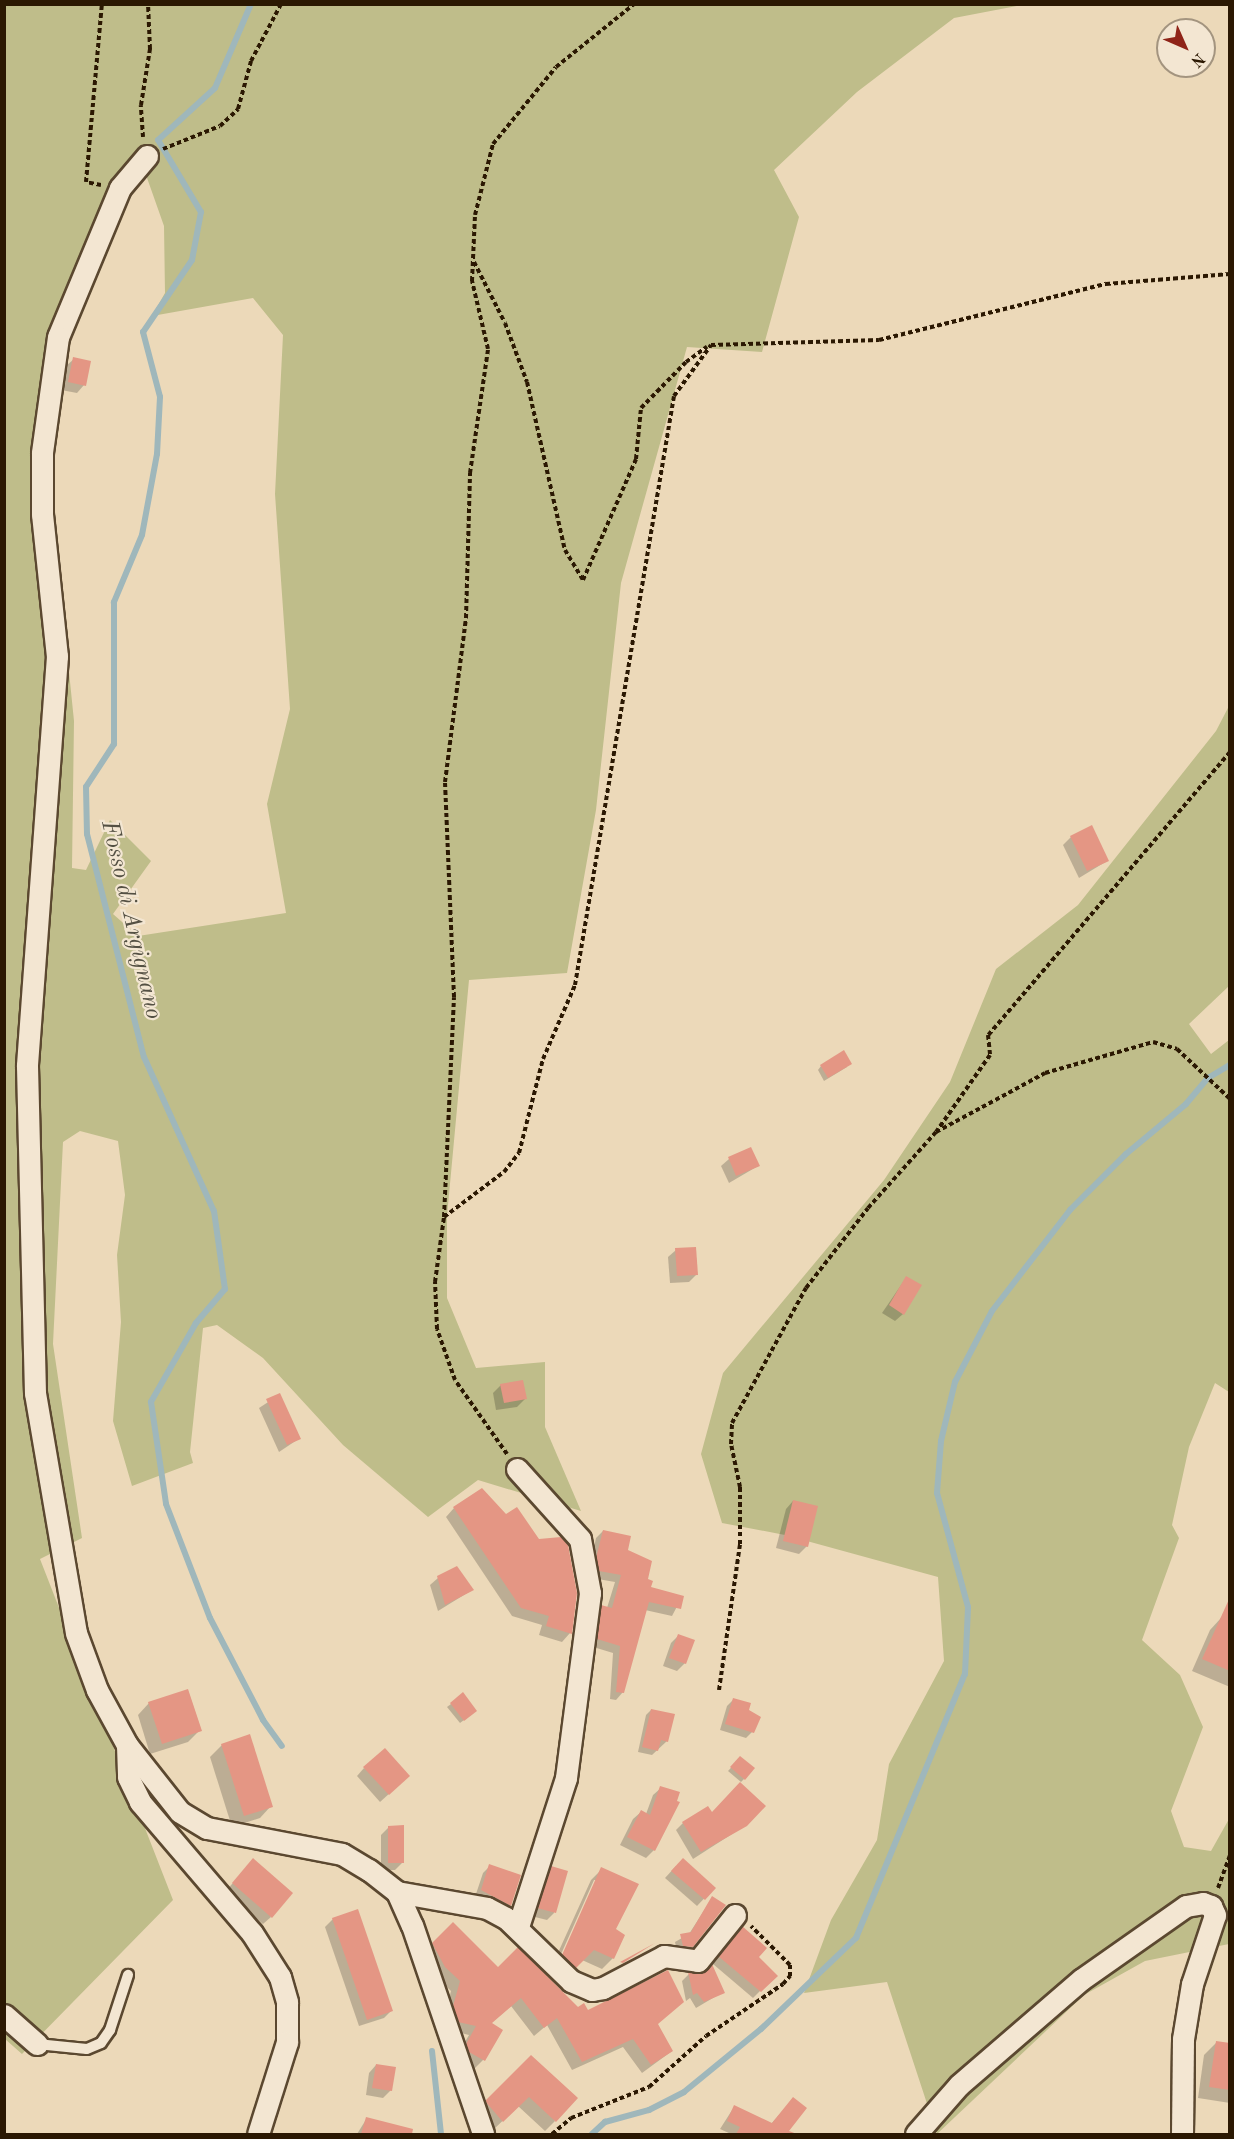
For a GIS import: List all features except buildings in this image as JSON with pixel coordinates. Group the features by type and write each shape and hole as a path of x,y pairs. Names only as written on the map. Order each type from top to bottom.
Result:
{"street":[{"path":"145,158 120,188 58,337 42,453 42,514 57,656 27,1066 35,1393 76,1633 97,1690 126,1745 180,1812 207,1828 342,1854 369,1869 397,1892 412,1925 483,2134"},
{"path":"517,1469 580,1539 590,1593 566,1778 518,1927"},
{"path":"126,1745 128,1778 140,1802 252,1933 280,1977 287,2002 287,2042 258,2134"},
{"path":"397,1892 487,1908 518,1927 571,1981 592,1990 603,1988 664,1956 698,1961 735,1915"},
{"path":"916,2134 955,2089 1082,1979 1186,1905 1203,1903 1211,1906 1215,1915 1192,1984 1184,2039 1182,2134"},
{"path":"4,2015 37,2044"}],"lane":[{"path":"37,2044 87,2049 101,2043 110,2030 128,1975"}],"path":[{"path":"102,4 86,182 120,188"},
{"path":"145,158 141,105 150,49 148,4"},
{"path":"184,139 220,126 238,109 251,61 280,4"},
{"path":"517,1469 455,1380 436,1329 435,1282 444,1217 454,997 445,782 466,618 470,473 488,349 472,281 475,215 493,144 556,67 634,4"},
{"path":"474,261 505,323 523,372 565,550 583,580 636,459 641,408 686,362 711,345 879,340 1106,284 1230,274"},
{"path":"444,1217 504,1172 519,1153 543,1059 575,985 674,396 711,345"},
{"path":"719,1690 740,1544 740,1487 731,1443 732,1423 806,1288 868,1208 936,1132 990,1055 988,1035 1230,752"},
{"path":"936,1132 1045,1073 1153,1042 1177,1048 1230,1100"},
{"path":"1211,1906 1230,1855"},
{"path":"552,2134 579,2114 649,2087 705,2036 788,1980 790,1965 779,1950 735,1915"}],"shaded area":[{"path":"5,5 1022,5 954,18 857,92 774,170 799,217 762,352 687,347 621,583 596,810 567,973 469,980 447,1216 447,1298 476,1368 545,1362 545,1427 581,1511 478,1480 428,1517 343,1445 263,1358 217,1325 203,1328 190,1452 193,1463 132,1486 113,1421 121,1322 117,1255 125,1195 118,1141 80,1131 63,1142 53,1344 82,1538 40,1559 173,1900 22,2054 5,2039","holes":["146,175 164,226 165,293 152,316 253,298 283,335 275,494 290,709 267,804 286,913 138,936 113,914 151,861 110,820 86,870 72,868 74,721 62,603 46,512 62,357 120,202"]},
{"path":"1229,706 1229,986 1189,1024 1211,1054 1229,1040 1229,1392 1215,1383 1189,1447 1172,1525 1179,1538 1142,1640 1180,1675 1203,1727 1171,1811 1184,1847 1211,1851 1229,1819 1229,1944 1145,1961 1084,1995 937,2134 887,1982 804,1993 831,1920 877,1840 889,1764 944,1661 938,1577 785,1535 722,1523 701,1454 723,1373 884,1180 950,1082 996,969 1078,905 1216,731"}],"waterway":[{"name":"Fosso di Argignano","path":"251,4 215,88 158,140 201,212 192,260 143,332 160,397 157,454 142,535 114,602 114,744 86,787 87,834 144,1057 214,1211 225,1289 196,1323 151,1402 166,1504 210,1618 263,1720 282,1746"},
{"path":"592,2134 605,2122 649,2110 684,2092 761,2029 856,1938 965,1674 968,1607 937,1493 941,1441 955,1382 992,1311 1070,1210 1126,1154 1186,1104 1208,1078 1230,1065"},
{"name":"Fosso di Argignano","path":"432,2051 441,2134"}]}
